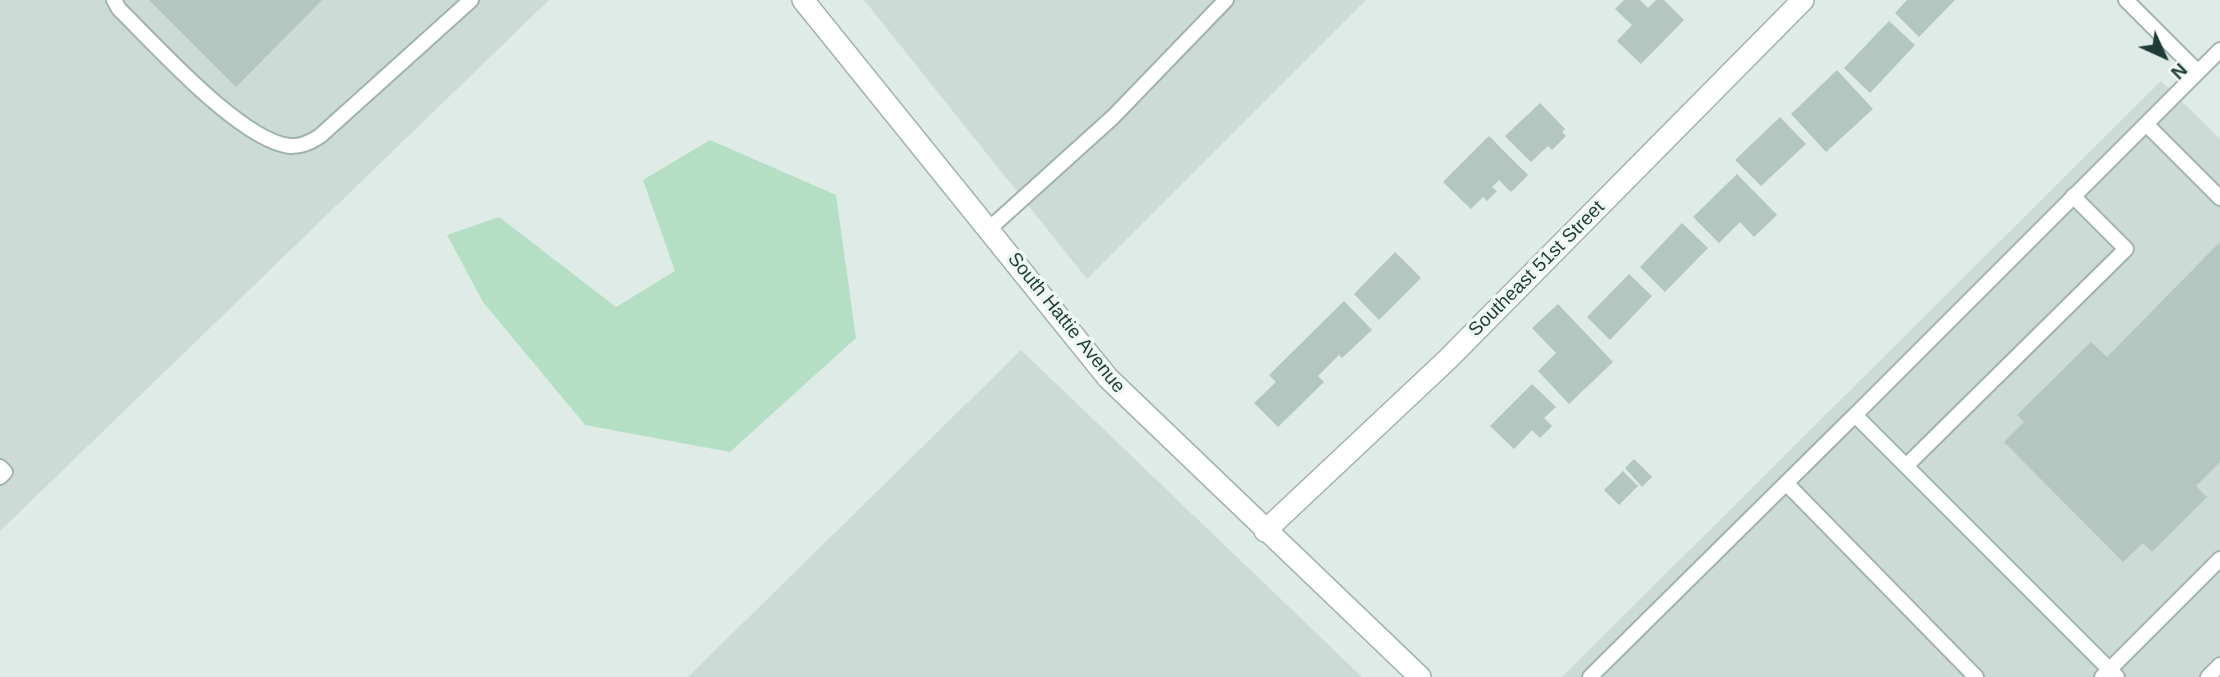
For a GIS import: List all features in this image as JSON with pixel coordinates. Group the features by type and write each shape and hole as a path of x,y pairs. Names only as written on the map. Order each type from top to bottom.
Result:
{"street":[{"name":"South Hattie Avenue","path":"803,0 1108,378 1420,677"},
{"name":"Southeast 51st Street","path":"1265,531 1448,359 1803,0"}],"lane":[{"path":"114,0 119,9 232,118 275,142 290,146 301,146 320,136 471,0"},
{"path":"989,229 1113,117 1226,0"},
{"path":"2126,0 2198,72"},
{"path":"1590,677 2220,50"},
{"path":"2146,124 2220,198"},
{"path":"1906,466 2126,249 2073,196"},
{"path":"1855,415 2109,674 2220,559"},
{"path":"0,467 5,472 0,477"},
{"path":"1786,483 1976,677"},
{"path":"2208,677 2220,665"}],"shaded area":[{"path":"0,0 549,0 0,531"},
{"path":"864,0 1366,0 1087,279"},
{"path":"2161,81 2220,139 2220,677 1562,677"},
{"path":"1021,350 1362,677 688,677"}],"green space":[{"path":"710,140 836,195 856,338 730,452 585,425 483,302 447,235 499,217 616,307 675,271 643,180"}],"building":[{"path":"149,0 322,0 236,87"},
{"path":"1624,0 1640,0 1648,8 1656,0 1664,0 1684,20 1641,64 1617,41 1632,25 1615,9"},
{"path":"1907,0 1955,0 1919,37 1895,13"},
{"path":"1889,21 1915,45 1870,93 1844,68"},
{"path":"1837,70 1873,109 1826,152 1791,114"},
{"path":"1540,103 1565,129 1562,132 1566,136 1552,150 1548,146 1531,162 1505,136"},
{"path":"1780,117 1806,144 1761,186 1735,160"},
{"path":"1489,136 1528,175 1511,192 1499,180 1492,187 1497,191 1487,201 1483,197 1471,209 1443,182"},
{"path":"1737,174 1777,215 1754,237 1740,222 1719,243 1693,217"},
{"path":"1682,223 1708,248 1665,292 1640,267"},
{"path":"2220,242 2220,462 2196,486 2207,497 2152,552 2143,543 2123,562 2004,442 2024,422 2017,415 2091,342 2107,357"},
{"path":"1395,252 1421,278 1379,320 1354,294"},
{"path":"1629,274 1652,296 1610,340 1587,317"},
{"path":"1344,301 1372,330 1342,358 1339,355 1318,376 1324,382 1278,427 1254,403 1276,382 1269,375"},
{"path":"1558,304 1613,362 1569,404 1538,371 1556,353 1532,328"},
{"path":"1532,384 1556,407 1544,418 1552,426 1540,438 1532,430 1514,449 1490,426"},
{"path":"1634,459 1652,477 1642,487 1625,468"},
{"path":"1623,471 1638,486 1619,505 1604,490"}]}
